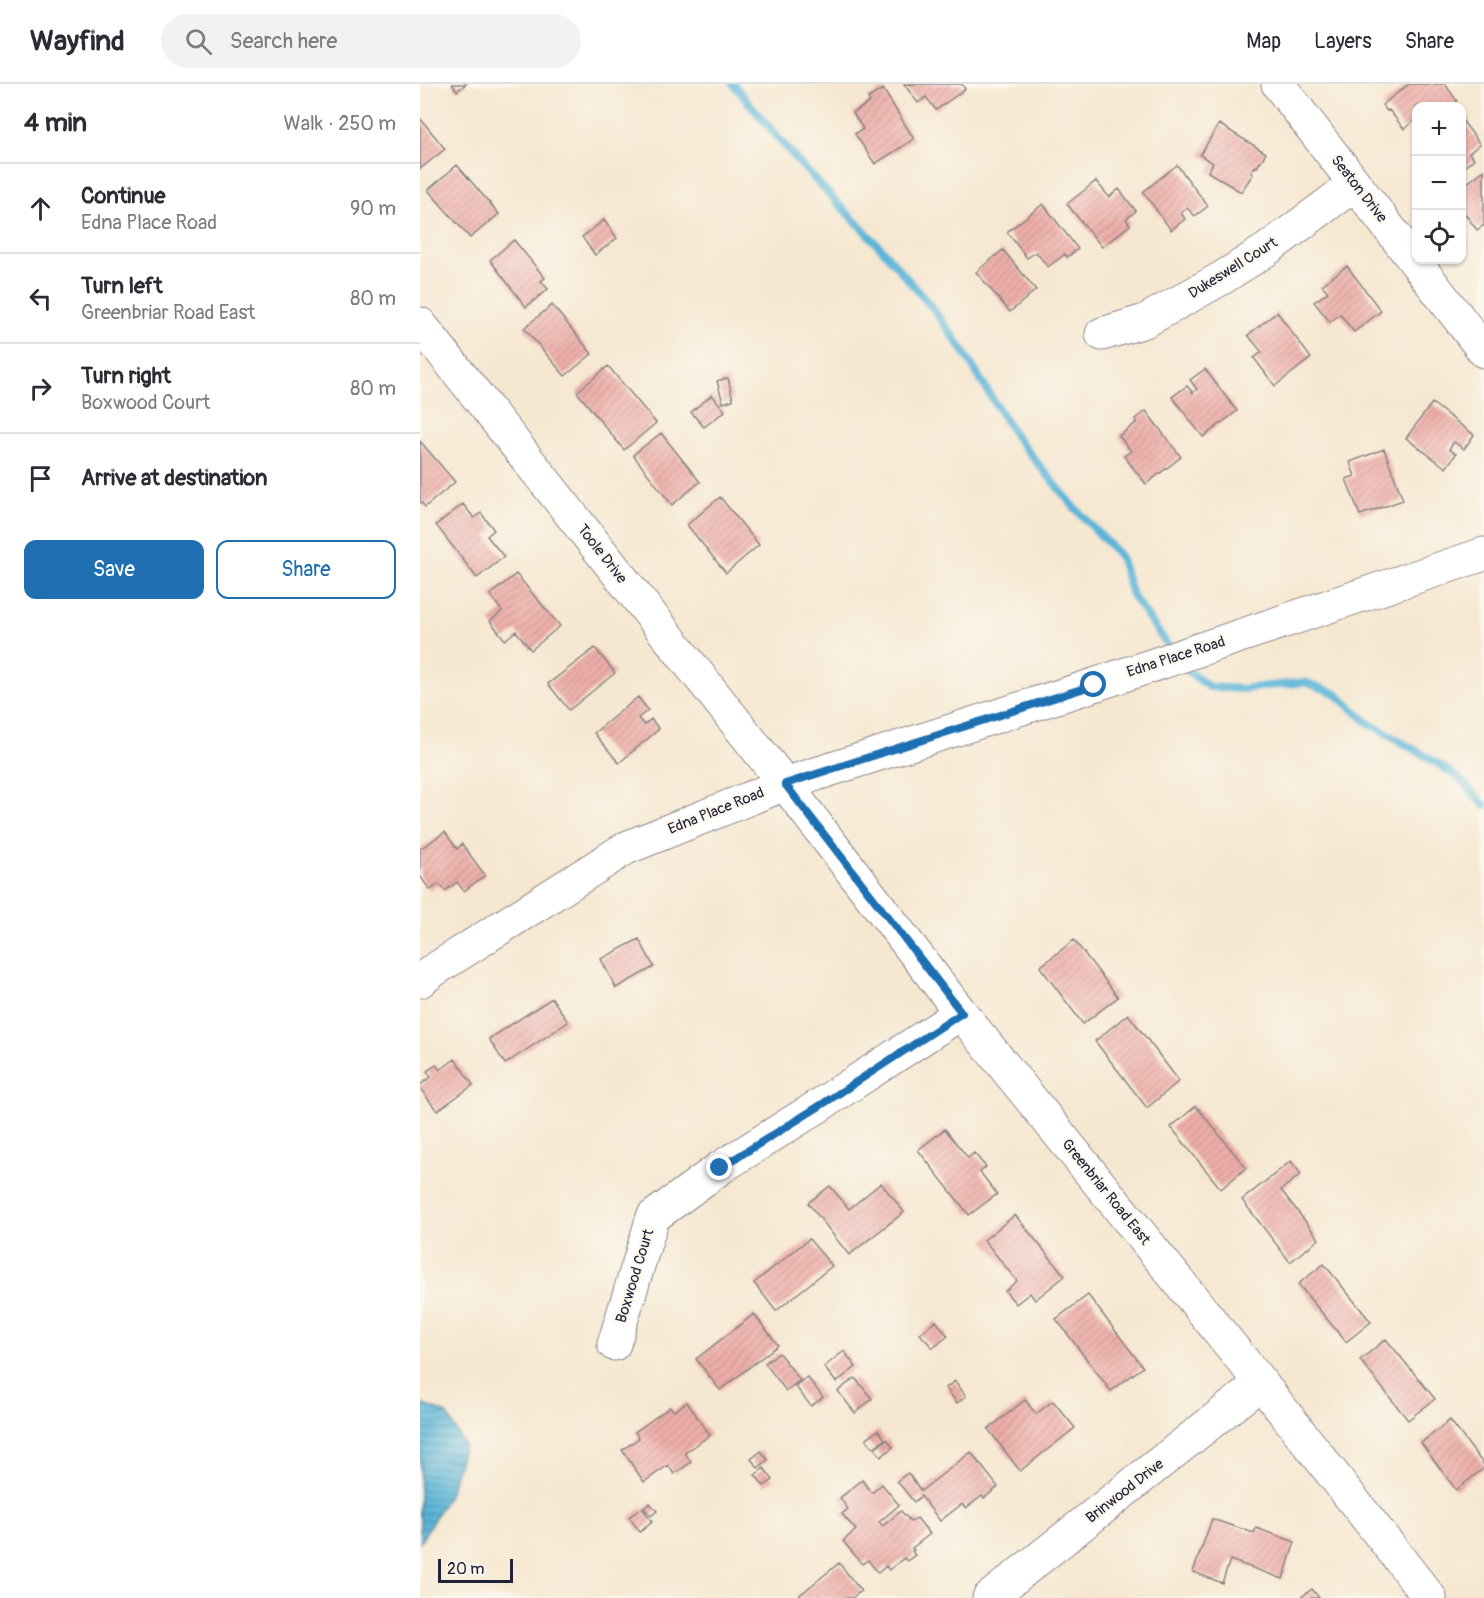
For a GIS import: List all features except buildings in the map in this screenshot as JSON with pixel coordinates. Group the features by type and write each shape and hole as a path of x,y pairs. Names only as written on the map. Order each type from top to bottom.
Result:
{"street":[{"name":"Seaton Drive","path":"1278,84 1484,351"},
{"name":"Dukeswell Court","path":"1102,334 1145,321 1222,278 1355,184"},
{"name":"Toole Drive","path":"420,324 785,784"},
{"name":"Edna Place Road","path":"425,968 626,848 785,784 1094,685 1484,554"},
{"name":"Greenbriar Road East","path":"785,784 962,1013 1261,1383 1430,1598"},
{"name":"Boxwood Court","path":"614,1344 653,1217 720,1168 962,1013"},
{"name":"Brinwood Drive","path":"989,1598 1261,1383"}],"water":[{"path":"420,1403 447,1414 464,1445 450,1492 420,1543"}],"waterway":[{"path":"733,84 802,166 881,248 934,310 962,349 1015,436 1075,508 1120,556 1132,595 1172,651"},
{"path":"1181,664 1209,687 1241,689 1305,682 1335,693 1367,722 1459,778 1484,805"}],"route":[{"path":"720,1168 962,1013 785,784 1094,685"}]}
